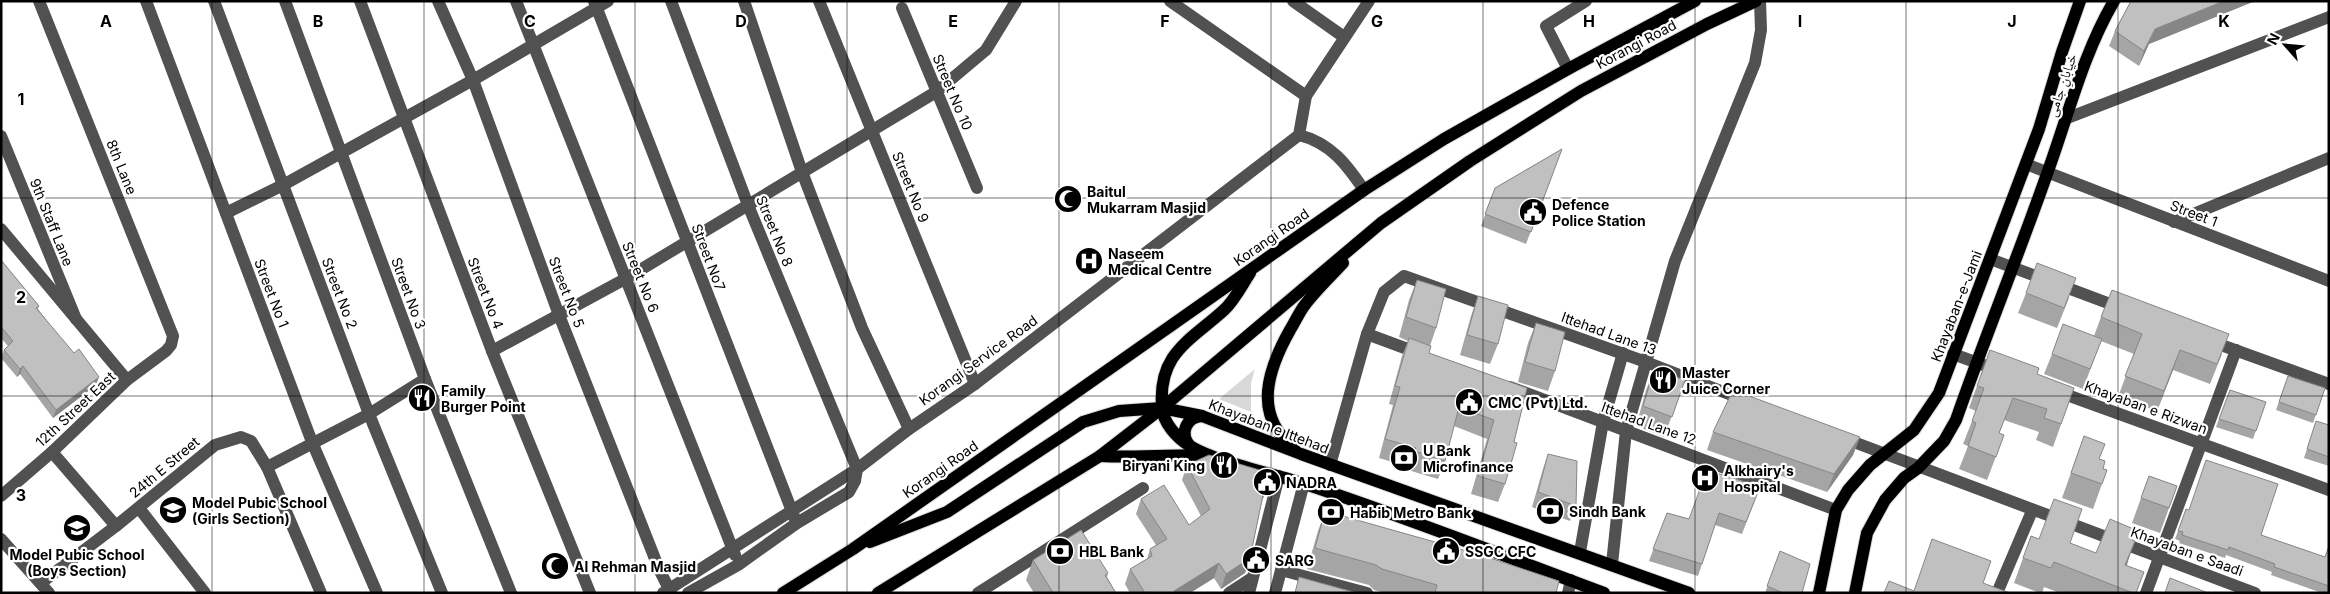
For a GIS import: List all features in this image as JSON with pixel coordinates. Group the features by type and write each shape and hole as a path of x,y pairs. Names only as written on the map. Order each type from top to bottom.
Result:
{"main road":[{"name":"Korangi Road","path":"783,593 852,549 1364,190 1444,139 1568,69 1695,1"},
{"name":"Korangi Road","path":"878,593 1100,456 1162,408 1381,223 1470,161 1581,91 1707,24 1756,1"},
{"name":"Khayaban-e-Jami","path":"1819,593 1836,510 1859,475 1914,430 1924,418 1939,393 2024,168 2080,1"},
{"name":"خیابانِ جامی","path":"2046,177 2084,61 2114,1"},
{"path":"1855,593 1867,533 1885,500 1904,478 1918,468 1944,441 1956,420 2046,177"},
{"path":"1301,454 1284,440 1272,423 1268,409 1268,383 1274,362 1304,306 1381,223"},
{"path":"1256,265 1226,309 1183,343 1172,360 1164,380 1162,408 1166,421 1177,436 1190,446 1214,456 1304,483 1569,586 1598,592"},
{"name":"Khayaban e Ittehad","path":"852,549 947,512 1083,422 1119,411 1162,408 1202,416 1330,465 1580,552 1689,593"},
{"path":"1190,446 1184,437 1185,426 1192,419 1202,416"},
{"path":"1100,456 1133,458 1155,455 1214,456"}],"street":[{"name":"8th Lane","path":"39,1 173,336 171,345"},
{"name":"Street No 1","path":"146,1 312,442 377,593"},
{"name":"Street No 2","path":"214,1 369,414 442,593"},
{"name":"Street No 3","path":"285,1 425,379 511,593"},
{"name":"Street No 4","path":"360,1 492,351 590,593"},
{"name":"Street No 5","path":"438,1 473,80 559,315 668,592"},
{"name":"Street No 6","path":"516,1 738,565"},
{"name":"Street No 8","path":"671,1 748,205 857,469"},
{"path":"744,1 802,172 862,328 909,429"},
{"name":"Street No 9","path":"819,1 975,384"},
{"path":"492,351 625,279 936,92 986,50 1016,1"},
{"path":"1170,1 1306,96"},
{"path":"1292,1 1344,37"},
{"path":"1364,190 1336,153 1313,139 1299,135 1306,96 1369,1"},
{"path":"1568,69 1546,26 1586,1"},
{"path":"1612,564 1626,430 1675,261 1755,63 1761,30 1760,1"},
{"path":"226,212 283,185 473,80 600,3"},
{"name":"Street No7","path":"600,3 687,241 794,518"},
{"name":"Street No 10","path":"902,8 977,188"},
{"path":"2066,119 2329,18"},
{"name":"Korangi Service Road","path":"668,592 733,549 794,518 909,429 975,384 1299,135"},
{"name":"9th Staff Lane","path":"1,136 76,319"},
{"path":"2174,222 2329,158"},
{"name":"Street 1","path":"2024,168 2174,222 2329,282"},
{"path":"1,229 127,380"},
{"path":"1990,259 2014,262 2130,312"},
{"name":"Ittehad Lane 13","path":"1330,465 1367,334 1384,292 1404,276 1623,353 1756,404"},
{"path":"1367,334 1431,358"},
{"path":"2194,335 2329,384"},
{"name":"12th Street East","path":"1,496 52,452 127,380 171,345"},
{"path":"2146,593 2236,350"},
{"path":"1580,552 1603,422 1623,353"},
{"path":"1953,354 2013,376"},
{"path":"267,467 369,414 425,379"},
{"name":"Ittehad Lane 12","path":"1494,381 1836,510"},
{"name":"Khayaban e Rizwan","path":"2041,385 2329,490"},
{"path":"1829,433 1918,468"},
{"name":"24th E Street","path":"45,588 214,445 242,437 251,441 267,467 320,593"},
{"path":"52,452 116,526"},
{"name":"Khayaban e Saadi","path":"1918,468 2255,593"},
{"path":"1249,593 1279,476"},
{"path":"1275,593 1304,483"},
{"path":"984,591 1143,488"},
{"path":"139,508 205,593"},
{"path":"1997,593 2032,511"},
{"path":"688,593 738,565 794,518"},
{"path":"1,539 45,588"},
{"path":"1281,570 1367,593"},
{"path":"1229,593 1252,578"}],"shaded area":[{"path":"1255,369 1251,383 1251,412 1219,399"}],"building":[{"path":"2131,1 2224,1 2155,29 2144,51 2115,31"},
{"path":"1562,149 1531,232 1485,214 1495,188"},
{"path":"1,260 39,306 36,308 74,353 79,349 99,377 56,410 23,366 20,369 4,350 13,341 1,327"},
{"path":"2037,263 2076,278 2064,308 2026,293"},
{"path":"1417,280 1446,289 1436,328 1406,317"},
{"path":"2112,290 2229,334 2217,364 2180,350 2164,391 2125,376 2142,334 2101,317"},
{"path":"1478,296 1508,305 1498,344 1467,335"},
{"path":"1536,323 1565,332 1555,371 1525,362"},
{"path":"2063,324 2102,339 2090,369 2052,354"},
{"path":"1409,338 1431,346 1429,353 1527,388 1514,442 1517,443 1505,484 1478,476 1494,420 1459,407 1445,461 1415,451 1416,448 1385,439 1400,387 1395,386"},
{"path":"1990,350 2039,368 2037,374 2074,388 2061,424 2044,418 2047,409 2013,398 1999,433 2004,435 1996,457 1968,446 1976,423 1972,421 1984,388 1977,386"},
{"path":"1654,370 1685,380 1672,417 1643,406"},
{"path":"2288,376 2325,388 2316,415 2279,402"},
{"path":"1733,390 1860,437 1834,474 1713,432"},
{"path":"2230,390 2266,402 2256,431 2219,419"},
{"path":"2316,421 2329,425 2329,457 2307,449"},
{"path":"2084,436 2105,444 2099,459 2105,461 2103,469 2107,470 2102,484 2071,473"},
{"path":"1548,454 1577,461 1576,506 1538,492"},
{"path":"1209,455 1273,474 1263,495 1250,558 1226,574 1219,563 1174,591 1174,593 1145,593 1130,569 1152,556 1150,549 1167,539 1141,499 1164,485 1189,525 1210,509 1187,465"},
{"path":"2206,460 2278,484 2261,535 2325,557 2329,546 2329,586 2274,567 2275,564 2229,547 2228,550 2182,535 2183,532 2178,531 2186,509 2189,510"},
{"path":"1707,470 1760,487 1746,522 1719,513 1702,564 1653,549 1667,513 1689,519"},
{"path":"2149,476 2177,486 2169,508 2141,498"},
{"path":"2054,499 2082,509 2070,543 2096,553 2110,519 2136,530 2132,540 2135,541 2125,565 2144,572 2136,593 2054,562 2051,568 2023,558 2031,536 2039,539"},
{"path":"1325,511 1481,555 1559,581 1556,593 1435,593 1437,585 1315,548"},
{"path":"1081,530 1108,573 1105,575 1116,593 1053,593 1033,560"},
{"path":"1932,539 1991,561 1983,583 2010,593 1884,593 1889,581 1914,591"},
{"path":"1780,551 1810,564 1802,593 1783,593 1767,586"},
{"path":"1299,577 1357,593 1295,593"},
{"path":"2170,578 2208,593 2165,593"}],"place":[{"name":"Baitul Mukarram Masjid","path":"1068,199"},
{"name":"Defence Police Station","path":"1533,212"},
{"name":"Naseem Medical Centre","path":"1089,261"},
{"name":"Master Juice Corner","path":"1663,380"},
{"name":"Family Burger Point","path":"422,398"},
{"name":"CMC (Pvt) Ltd.","path":"1469,402"},
{"name":"U Bank Microfinance","path":"1404,458"},
{"name":"Biryani King","path":"1224,465"},
{"name":"Alkhairy's Hospital","path":"1705,478"},
{"name":"NADRA","path":"1267,482"},
{"name":"Model Pubic School (Girls Section)","path":"173,510"},
{"name":"Sindh Bank","path":"1550,511"},
{"name":"Habib Metro Bank","path":"1331,512"},
{"name":"Model Pubic School (Boys Section)","path":"77,528"},
{"name":"HBL Bank","path":"1060,551"},
{"name":"SSGC CFC","path":"1446,551"},
{"name":"SARG","path":"1256,560"},
{"name":"Al Rehman Masjid","path":"555,566"}]}
